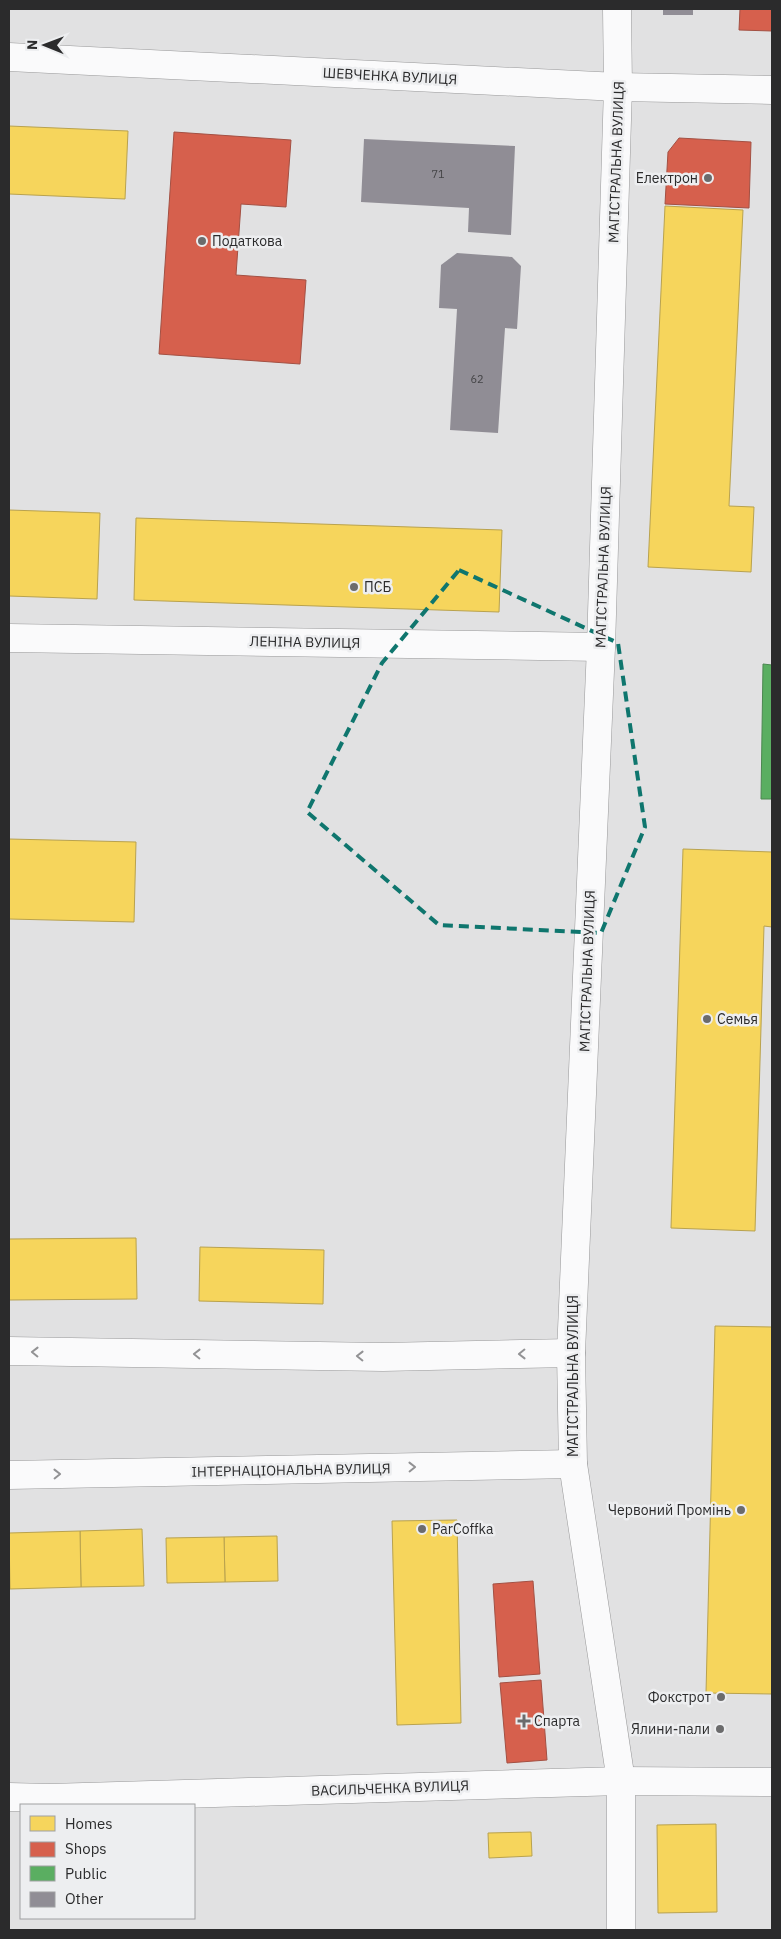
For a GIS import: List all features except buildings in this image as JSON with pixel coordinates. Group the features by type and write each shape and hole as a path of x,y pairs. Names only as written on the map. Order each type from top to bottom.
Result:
{"street":[{"name":"МАГІСТРАЛЬНА ВУЛИЦЯ","path":"617,9 618,88 601,647 571,1353 573,1464 622,1781 621,1930"},
{"name":"ШЕВЧЕНКА ВУЛИЦЯ","path":"9,58 618,88 772,90"},
{"name":"ЛЕНІНА ВУЛИЦЯ","path":"9,638 601,647"},
{"path":"9,1351 383,1357 571,1353"},
{"name":"ІНТЕРНАЦІОНАЛЬНА ВУЛИЦЯ","path":"9,1475 573,1464"},
{"name":"ВАСИЛЬЧЕНКА ВУЛИЦЯ","path":"9,1797 50,1798 622,1781 772,1782"}],"highlighted area":[{"path":"459,570 618,643 645,827 601,933 439,925 307,812 382,663"}],"place":[{"name":"Електрон","path":"708,178"},
{"name":"Податкова","path":"202,241"},
{"name":"ПСБ","path":"354,587"},
{"name":"Семья","path":"707,1019"},
{"name":"Червоний Промінь","path":"741,1510"},
{"name":"ParCoffka","path":"422,1529"},
{"name":"Фокстрот","path":"721,1697"},
{"name":"Спарта","path":"524,1721"},
{"name":"Ялини-пали","path":"720,1729"}]}
